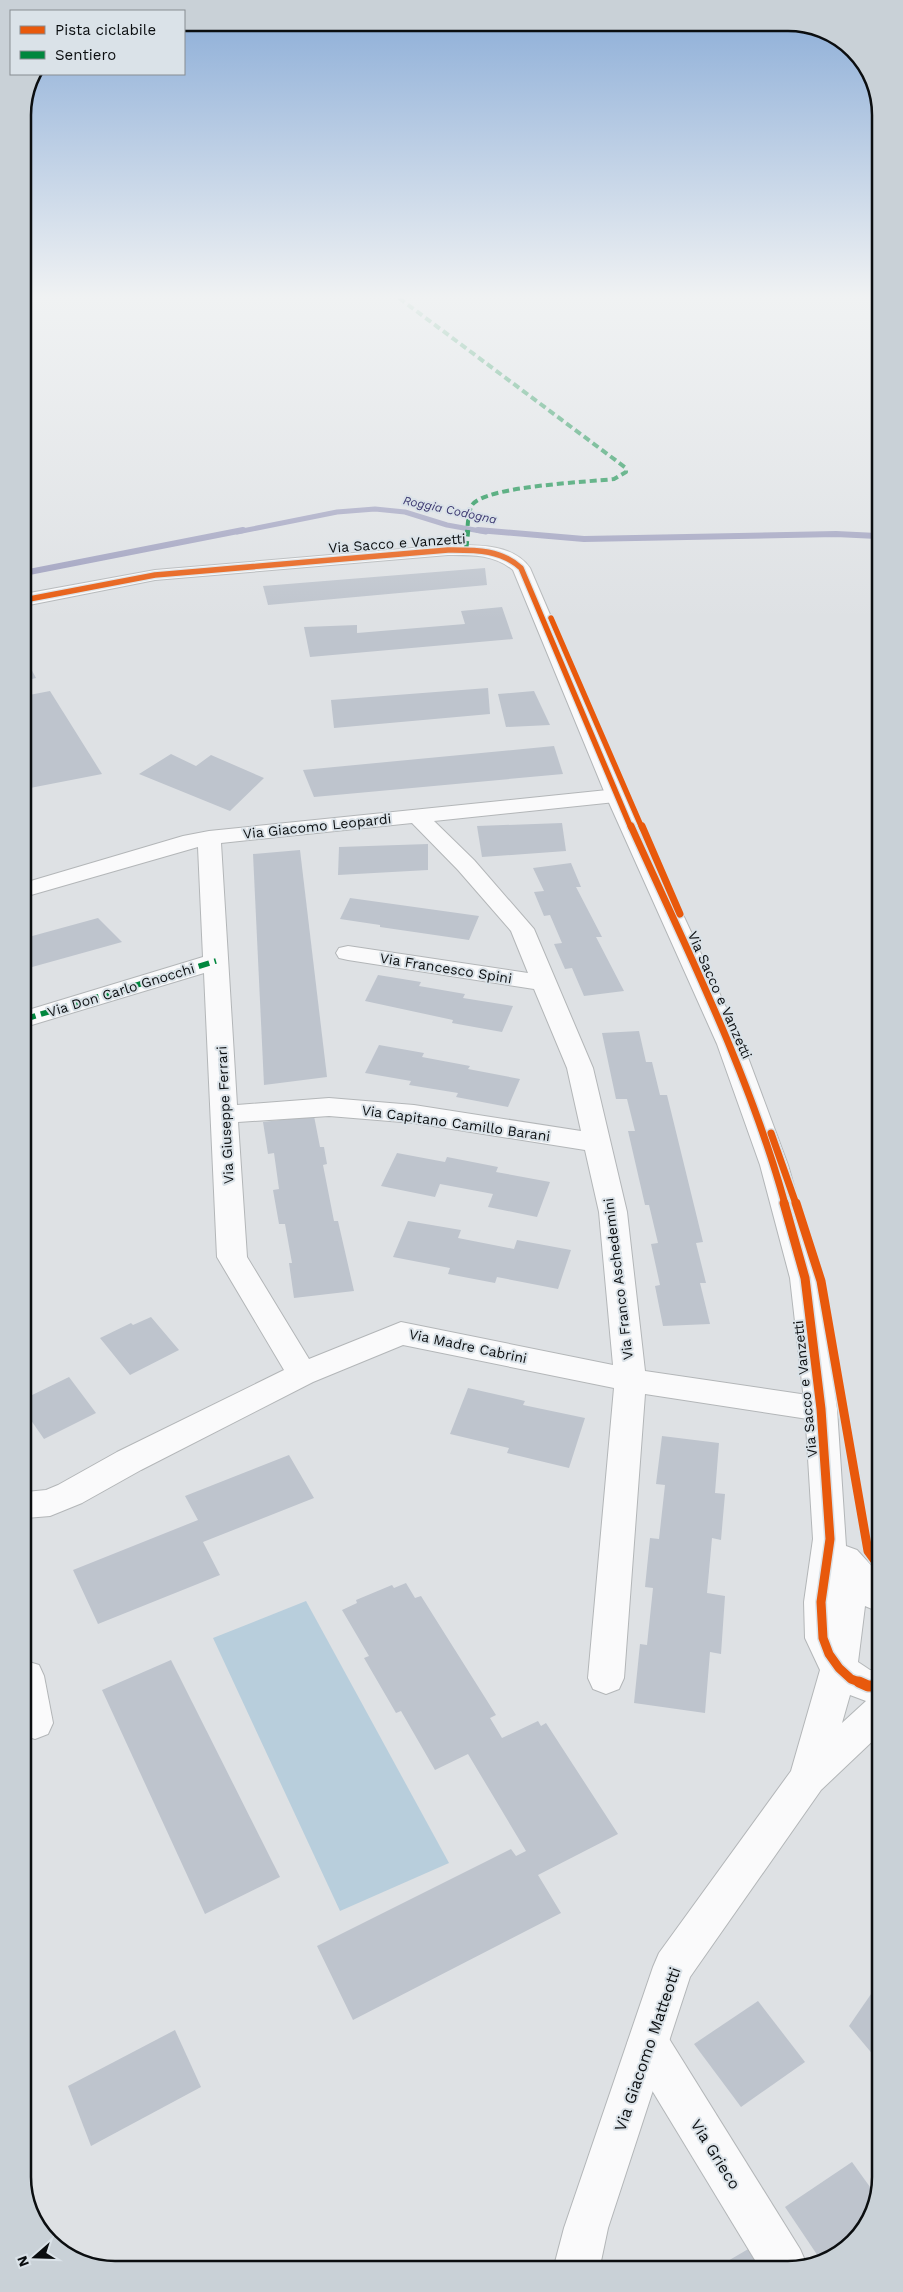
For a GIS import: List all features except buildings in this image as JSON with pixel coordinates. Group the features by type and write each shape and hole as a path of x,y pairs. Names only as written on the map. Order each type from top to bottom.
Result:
{"street":[{"name":"Via Sacco e Vanzetti","path":"31,599 154,575 448,550 478,550 505,556 515,561 521,568 617,796 730,1044 774,1165 805,1278 821,1409 830,1539 821,1602 823,1638 829,1654 839,1668"},
{"name":"Via Giacomo Leopardi","path":"31,888 191,841 209,838 617,796"},
{"name":"Via Franco Aschedemini","path":"417,816 466,864 522,929 580,1068 613,1212 630,1380 606,1678"},
{"name":"Via Giuseppe Ferrari","path":"209,838 232,1257 302,1374"},
{"name":"Via Francesco Spini","path":"348,953 545,983"},
{"name":"Via Don Carlo Gnocchi","path":"31,1017 216,961"},
{"name":"Via Capitano Camillo Barani","path":"225,1114 329,1107 414,1114 597,1143"},
{"name":"Via Madre Cabrini","path":"31,1509 70,1494 129,1461 302,1374 401,1333 630,1380 821,1409"},
{"path":"830,1539 852,1570 872,1591"},
{"name":"Via Giacomo Matteotti","path":"808,1778 839,1668 852,1570"},
{"path":"839,1668 851,1679 872,1686"},
{"path":"31,1702 35,1723"},
{"name":"Via Giacomo Matteotti","path":"578,2261 586,2228 673,1967 808,1778 872,1719"},
{"name":"Via Grieco","path":"648,2044 782,2261"}],"shaded area":[{"path":"306,1601 449,1863 340,1911 213,1638"}],"waterway":[{"name":"Roggia Codogna","path":"237,532 337,512 375,509 405,512 447,525 486,532"},
{"name":"Roggia Codogna","path":"31,572 243,530"},
{"name":"Roggia Codogna","path":"478,530 584,539 836,534 872,536"}],"marked path":[{"path":"466,550 471,508 481,498 516,489 614,479 626,472 626,468 542,405"},
{"path":"31,1017 216,961"}],"cycle path":[{"path":"31,599 155,575 448,550 477,550 497,554 514,561 521,568 617,796 730,1044 774,1165 805,1278 821,1409 830,1539 821,1602 823,1638 829,1654 839,1668 851,1679 872,1686"},
{"path":"551,618 680,914"},
{"path":"771,1133 784,1166 821,1281 868,1551 872,1556"}]}
